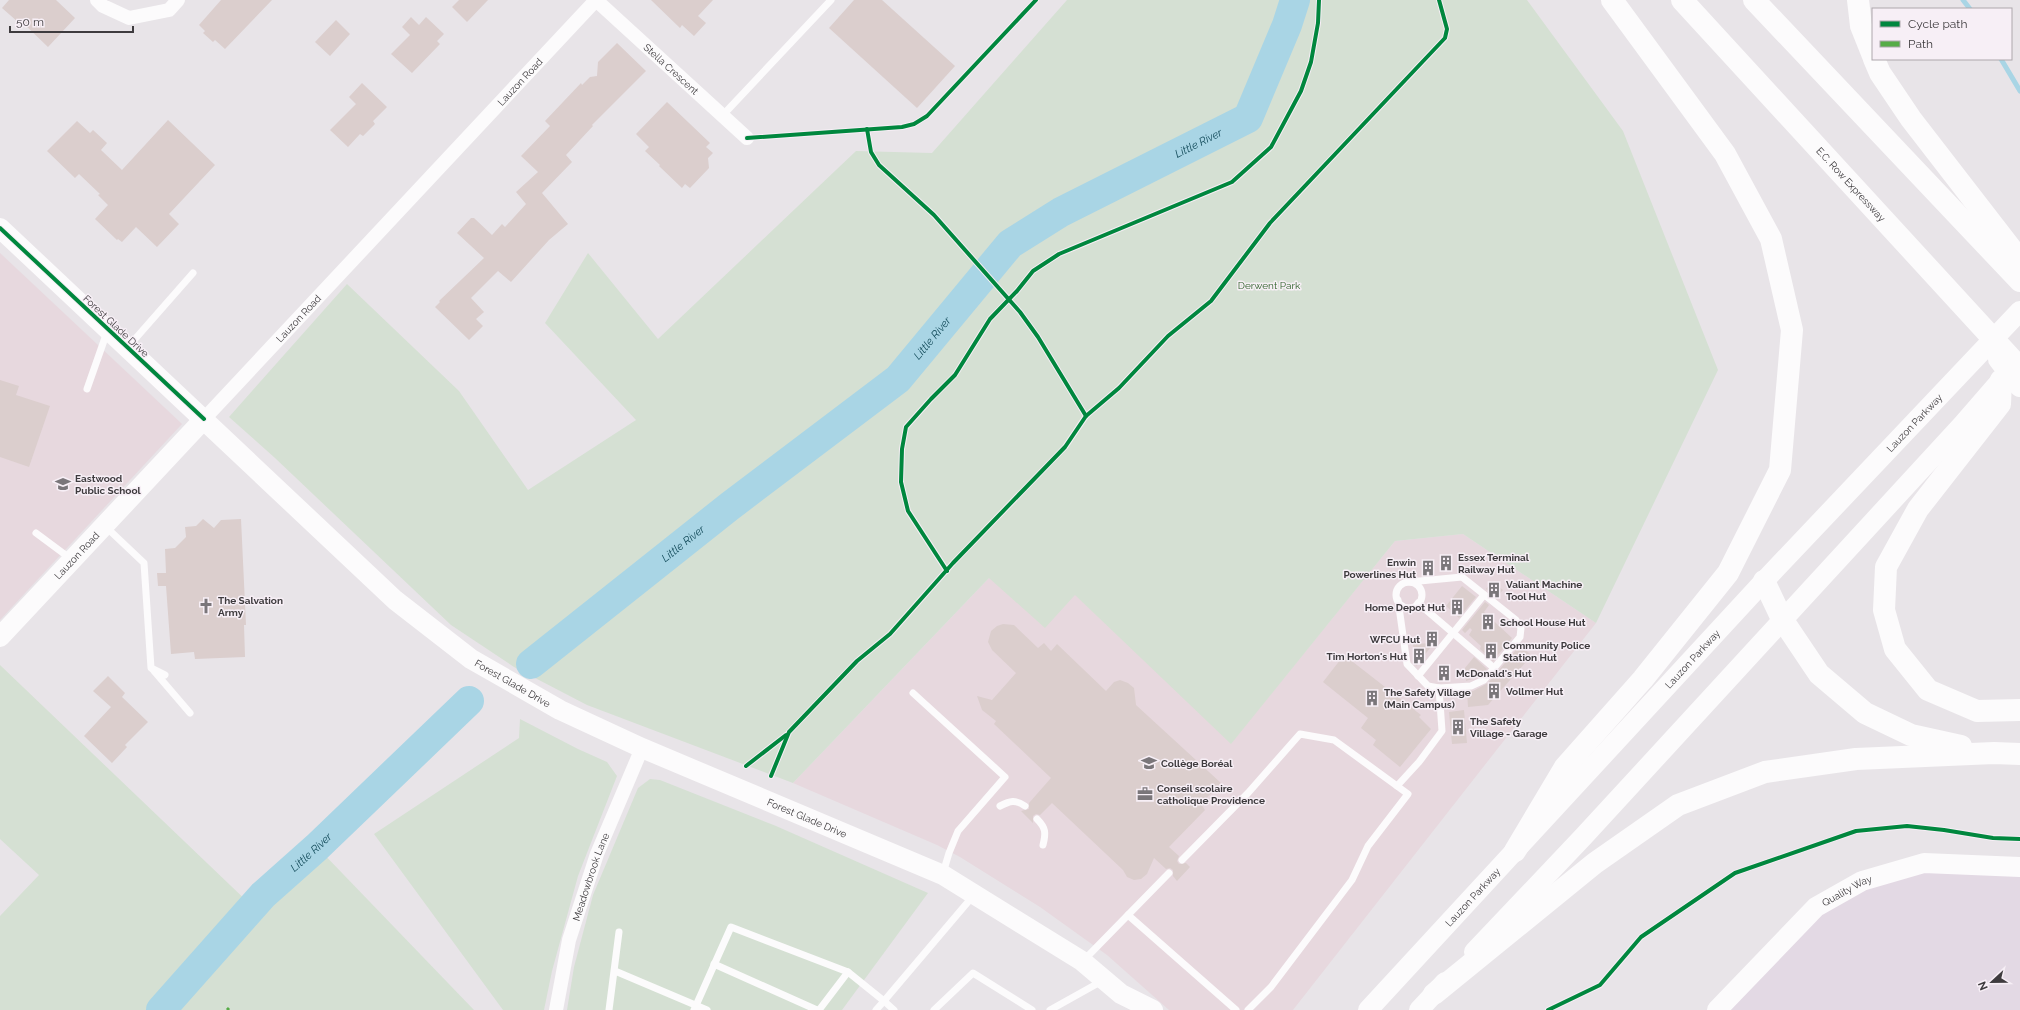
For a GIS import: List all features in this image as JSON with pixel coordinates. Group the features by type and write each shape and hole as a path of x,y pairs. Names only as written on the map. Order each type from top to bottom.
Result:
{"highway":[{"path":"1515,851 1565,767 1643,679 1728,573 1780,470 1792,330 1771,239 1725,154 1612,0"},
{"name":"E.C. Row Expressway","path":"1682,0 1939,278 2020,368"},
{"path":"1754,0 2020,280"},
{"path":"1858,0 1861,26 1872,54"},
{"path":"1874,60 1880,73 1911,119 2020,260"},
{"path":"1939,278 2010,383 2000,404 1968,430 1918,509 1886,567 1884,610 1895,649 1928,690 1977,711 2020,710"},
{"path":"1764,581 1782,619 1819,674 1865,713 1911,735 1994,753"},
{"path":"1434,994 1595,863 1678,805 1765,772 1856,758 1994,753 2020,754"}],"street":[{"path":"96,0 103,6 129,18 169,10 178,0"},
{"name":"Stella Crescent","path":"596,0 747,138"},
{"name":"Lauzon Road","path":"0,637 596,0"},
{"name":"Forest Glade Drive","path":"0,228 395,600 471,659 560,710 642,748 943,875 1082,961 1104,979 1126,1002 1153,1010"},
{"name":"Lauzon Parkway","path":"1368,1010 1764,581 2020,310"},
{"path":"2010,383 2020,359"},
{"path":"1419,1010 1583,837 1782,619 1968,430"},
{"name":"Meadowbrook Lane","path":"556,1010 568,940 597,854 642,748"},
{"name":"Quality Way","path":"1717,1010 1816,907 1862,881 1924,863 2020,867"}],"lane":[{"path":"722,116 831,0"},
{"path":"127,348 193,273"},
{"path":"87,389 108,330"},
{"path":"104,525 144,563 151,668 190,713"},
{"path":"36,533 72,560"},
{"path":"1462,577 1484,595 1516,620 1520,628 1520,637 1484,680 1470,686 1439,688 1428,686 1407,664 1397,592 1398,588 1409,582 1462,577"},
{"path":"1409,582 1417,585 1421,591 1418,603"},
{"path":"1418,676 1484,595"},
{"path":"1398,600 1403,606 1407,607 1418,603"},
{"path":"1418,603 1494,668"},
{"path":"151,668 165,675"},
{"path":"1397,786 1420,762 1442,731 1439,688"},
{"path":"913,693 1005,777 958,831 949,853 943,875"},
{"path":"1182,860 1253,788 1300,734 1334,740 1408,794 1368,846 1352,880 1271,987 1248,1010"},
{"path":"1000,806 1009,801 1017,801 1025,806"},
{"path":"1038,819 1044,826 1046,834 1043,845"},
{"path":"1082,961 1169,873"},
{"path":"876,1010 975,894"},
{"path":"1128,915 1236,1010"},
{"path":"694,1007 731,927 848,972 894,1010"},
{"path":"609,1010 619,932"},
{"path":"714,964 818,1010 848,972"},
{"path":"615,971 694,1007 707,1010"},
{"path":"934,1010 973,973 1032,1010"},
{"path":"1050,1010 1104,979"}],"shaded area":[{"name":"Eastwood Public School","path":"0,253 182,424 0,620"},
{"name":"Collège Boréal","path":"1069,490 1231,743 1395,541 1463,534 1596,623 1293,1010 1169,1010 1107,955 1040,907 960,857 937,845 793,783 989,578"},
{"path":"1924,863 2020,867 2020,1010 1717,1010 1816,907"}],"green space":[{"name":"Derwent Park","path":"1067,0 1527,0 1623,131 1718,370 1596,623 1463,534 1395,541 1231,744 1075,595 1045,628 989,578 793,783 587,705 514,667 451,625 275,458 229,417 347,284 459,391 528,490 636,420 545,323 588,253 658,339 856,151 932,153"},
{"path":"0,665 253,907 317,847 474,1010 0,1010 0,916 39,875 0,839"},
{"path":"520,719 607,762 617,776 578,876 552,971 544,1010 503,1010 374,834 519,738"},
{"path":"650,779 660,780 776,826 928,893 842,1010 567,1010 574,967 593,895 638,788"}],"building":[{"path":"9,0 56,0 75,18 48,47 20,20 18,22 2,8"},
{"path":"221,0 272,0 225,49 215,40 213,42 203,33 205,31 199,25"},
{"path":"459,0 488,0 467,22 452,7"},
{"path":"651,0 713,0 698,16 706,23 694,36 682,25 680,28"},
{"path":"854,0 882,0 955,66 917,108 829,28"},
{"path":"411,17 419,25 426,17 444,34 437,41 440,44 412,73 391,54 410,35 402,27"},
{"path":"336,20 350,34 330,56 315,42"},
{"path":"617,43 646,71 592,125 593,126 566,155 572,162 542,193 568,224 549,240 511,282 498,271 471,298 484,312 476,319 483,326 469,340 435,307 440,302 439,301 484,258 457,233 471,218 474,218 492,235 502,224 505,227 526,204 516,192 538,172 521,156 550,126 545,121 581,83 582,85 590,77 597,76 598,62"},
{"path":"362,83 387,107 373,121 375,124 363,136 360,134 348,147 330,130 356,104 349,97"},
{"path":"667,102 710,143 706,147 713,153 708,158 709,168 690,188 685,184 682,188 659,166 660,165 645,151 649,147 636,134"},
{"path":"168,120 215,165 169,214 179,224 157,247 136,227 122,242 118,239 117,240 95,219 108,205 98,195 100,194 79,174 75,178 47,151 77,121 90,133 93,130 107,143 101,150 122,170"},
{"path":"0,380 19,386 16,395 50,406 29,467 0,457"},
{"name":"The Salvation Army","path":"203,519 214,528 221,520 241,519 246,625 244,625 245,657 195,659 194,652 171,654 166,586 158,586 157,573 166,573 165,549 175,548 186,537 185,527 196,526"},
{"name":"Valiant Machine Tool Hut","path":"1492,581 1503,590 1496,598 1486,589"},
{"path":"1462,586 1476,597 1459,618 1446,606"},
{"path":"1485,602 1489,605 1484,612 1512,638 1493,661 1480,649 1481,646 1469,635 1472,630 1470,628 1465,633 1462,630"},
{"path":"1003,624 1014,625 1038,648 1044,643 1051,651 1057,644 1106,691 1114,682 1120,680 1128,683 1134,688 1136,705 1221,783 1201,804 1205,810 1169,847 1179,856 1177,861 1179,864 1186,863 1190,867 1177,881 1173,876 1173,870 1170,868 1166,869 1154,858 1147,874 1141,879 1134,880 1127,877 1123,870 1052,803 1040,815 1036,814 1033,816 1033,823 1021,811 1029,809 1029,803 1051,778 994,724 996,721 982,710 977,696 992,700 1016,673 992,650 988,642 991,631 997,626"},
{"name":"Tim Horton's Hut","path":"1434,643 1416,666 1413,644"},
{"path":"1520,645 1530,654 1523,662 1525,663 1488,705 1468,707 1467,691 1473,691 1488,683"},
{"name":"The Safety Village (Main Campus)","path":"1344,655 1421,715 1419,717 1431,729 1400,767 1373,745 1376,740 1361,728 1368,718 1323,682"},
{"path":"1474,657 1487,669 1481,676 1466,681 1465,668"},
{"path":"108,676 125,693 122,697 148,722 125,745 127,747 112,763 84,736 111,707 93,691"},
{"name":"The Safety Village - Garage","path":"1464,710 1467,743 1452,744 1449,712"}],"waterway":[{"name":"Little River","path":"531,664 730,506 898,379 1010,244 1061,212 1248,118 1287,25 1295,0"},
{"path":"1963,0 1969,8"},
{"path":"2002,60 2020,91"},
{"name":"Little River","path":"161,1010 263,895 317,847 469,701"}],"cycle path":[{"path":"747,138 902,127 914,124 927,116 1036,0"},
{"path":"947,571 908,511 901,482 902,449 906,427 955,375 990,319 1017,291 1033,271 1059,254 1232,182 1271,147 1301,91 1311,62 1318,23 1319,0"},
{"path":"771,776 789,732 857,661 890,634 953,563 1065,447 1086,416 1119,388 1168,336 1211,301 1270,223 1445,38 1447,29 1439,0"},
{"path":"867,129 871,152 879,165 934,215 1020,312 1038,337 1086,416"},
{"path":"0,228 204,419"},
{"path":"746,766 786,735"},
{"path":"1548,1010 1600,985 1641,937 1735,873 1856,831 1907,826 1993,838 2020,839"}],"place":[{"name":"Eastwood Public School","path":"63,484"},
{"name":"Essex Terminal Railway Hut","path":"1446,563"},
{"name":"Enwin Powerlines Hut","path":"1428,568"},
{"name":"Valiant Machine Tool Hut","path":"1494,590"},
{"name":"The Salvation Army","path":"206,606"},
{"name":"Home Depot Hut","path":"1457,607"},
{"name":"School House Hut","path":"1488,622"},
{"name":"WFCU Hut","path":"1432,639"},
{"name":"Community Police Station Hut","path":"1491,651"},
{"name":"Tim Horton's Hut","path":"1419,656"},
{"name":"McDonald's Hut","path":"1444,673"},
{"name":"Vollmer Hut","path":"1494,691"},
{"name":"The Safety Village (Main Campus)","path":"1372,698"},
{"name":"The Safety Village - Garage","path":"1458,727"},
{"name":"Collège Boréal","path":"1149,763"},
{"name":"Conseil scolaire catholique Providence","path":"1145,794"}]}
